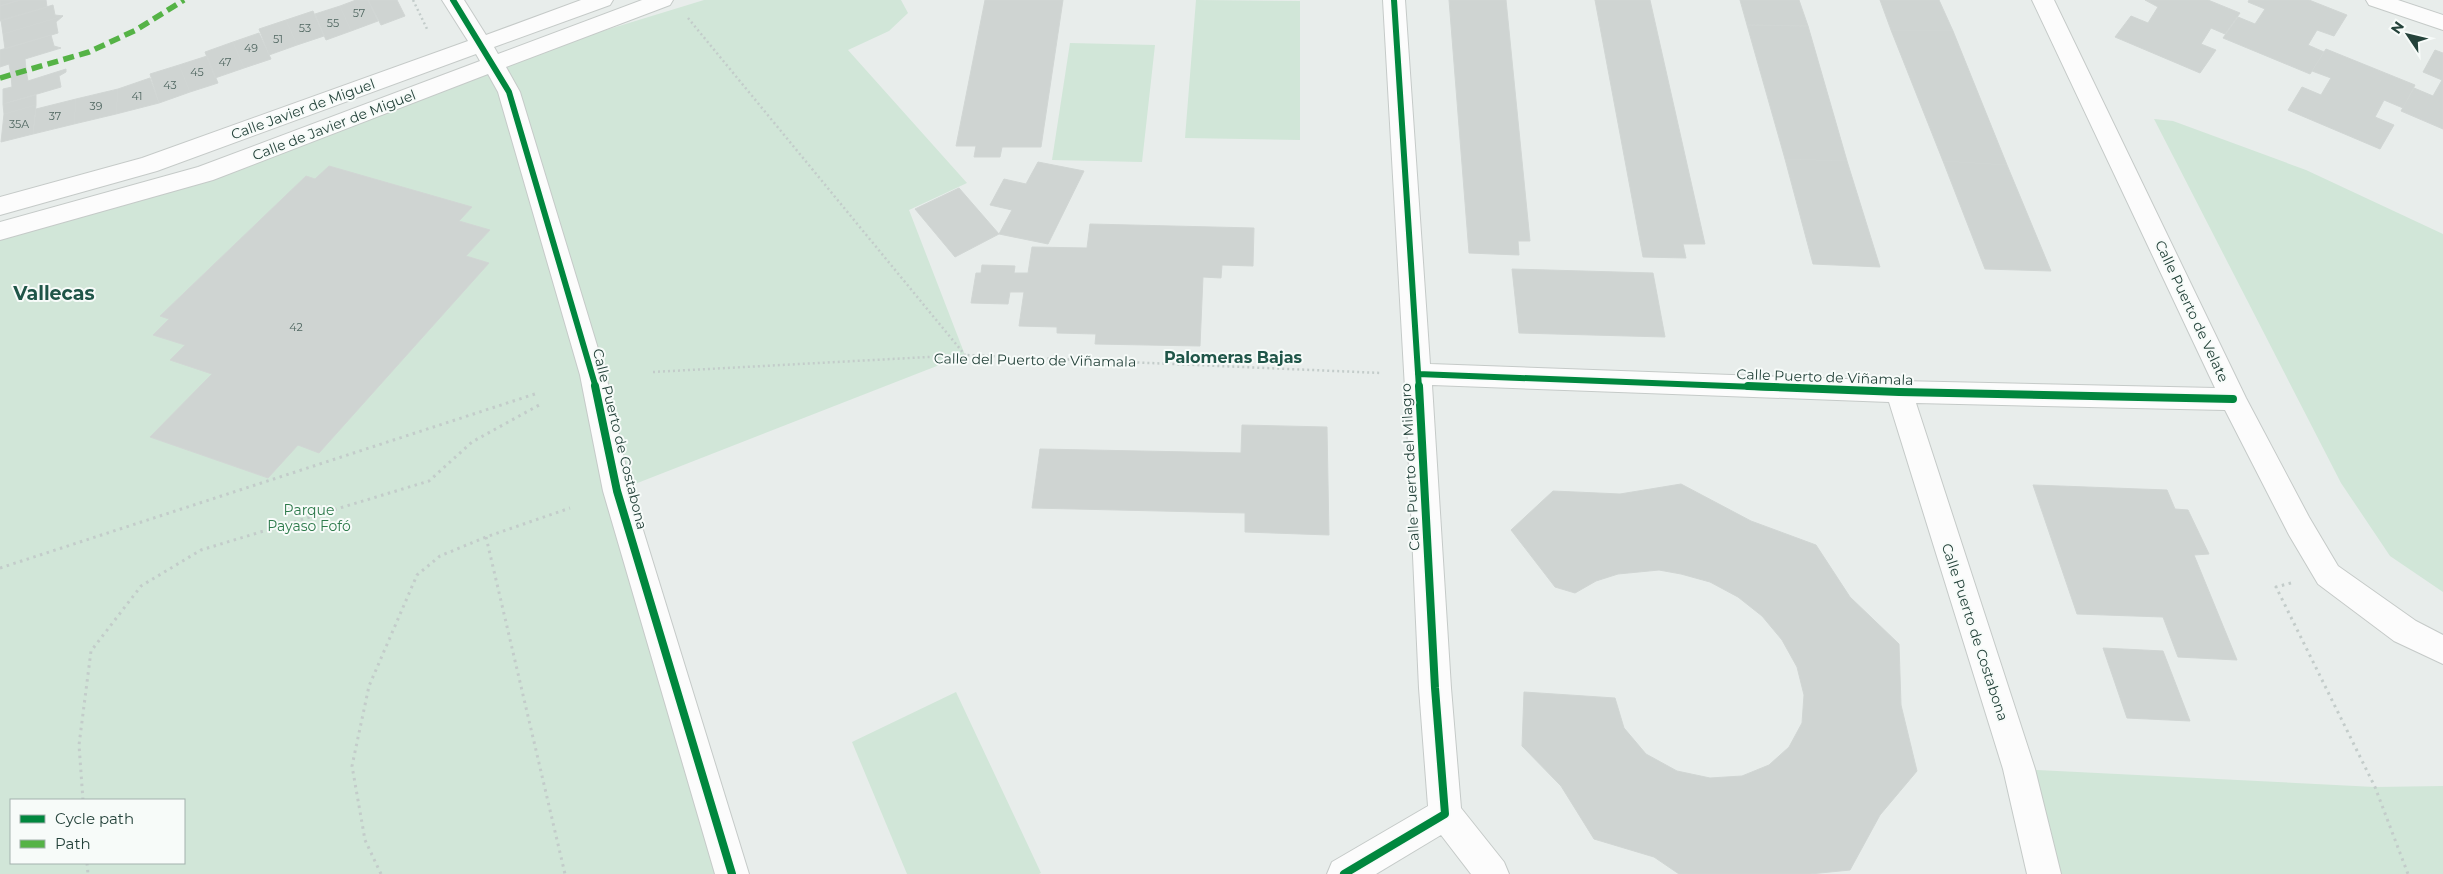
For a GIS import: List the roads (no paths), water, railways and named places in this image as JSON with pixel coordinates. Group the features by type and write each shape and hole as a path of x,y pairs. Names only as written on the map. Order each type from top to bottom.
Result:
{"street":[{"name":"Calle Puerto de Costabona","path":"453,0 509,92 590,366 617,491 732,874"},
{"name":"Calle Javier de Miguel","path":"0,206 149,165 487,55 602,0"},
{"name":"Calle de Javier de Miguel","path":"0,231 204,174 487,55 662,0"},
{"name":"Calle Puerto del Milagro","path":"1394,0 1418,374 1434,679 1445,814"},
{"name":"Calle Puerto de Velate","path":"2043,0 2200,326 2232,399 2299,526 2328,575 2405,631 2443,650"},
{"path":"2377,0 2434,20"},
{"path":"2409,0 2434,20"},
{"name":"Calle Puerto de Viñamala","path":"1418,374 1899,392 2232,399"},
{"name":"Calle Puerto de Costabona","path":"1899,392 2019,769 2044,874"},
{"path":"1344,874 1445,814 1492,874"}],"district":[{"name":"Vallecas","path":"54,293"},
{"name":"Palomeras Bajas","path":"1233,357"}],"park label":[{"name":"Parque Payaso Fofó","path":"309,518"}]}
